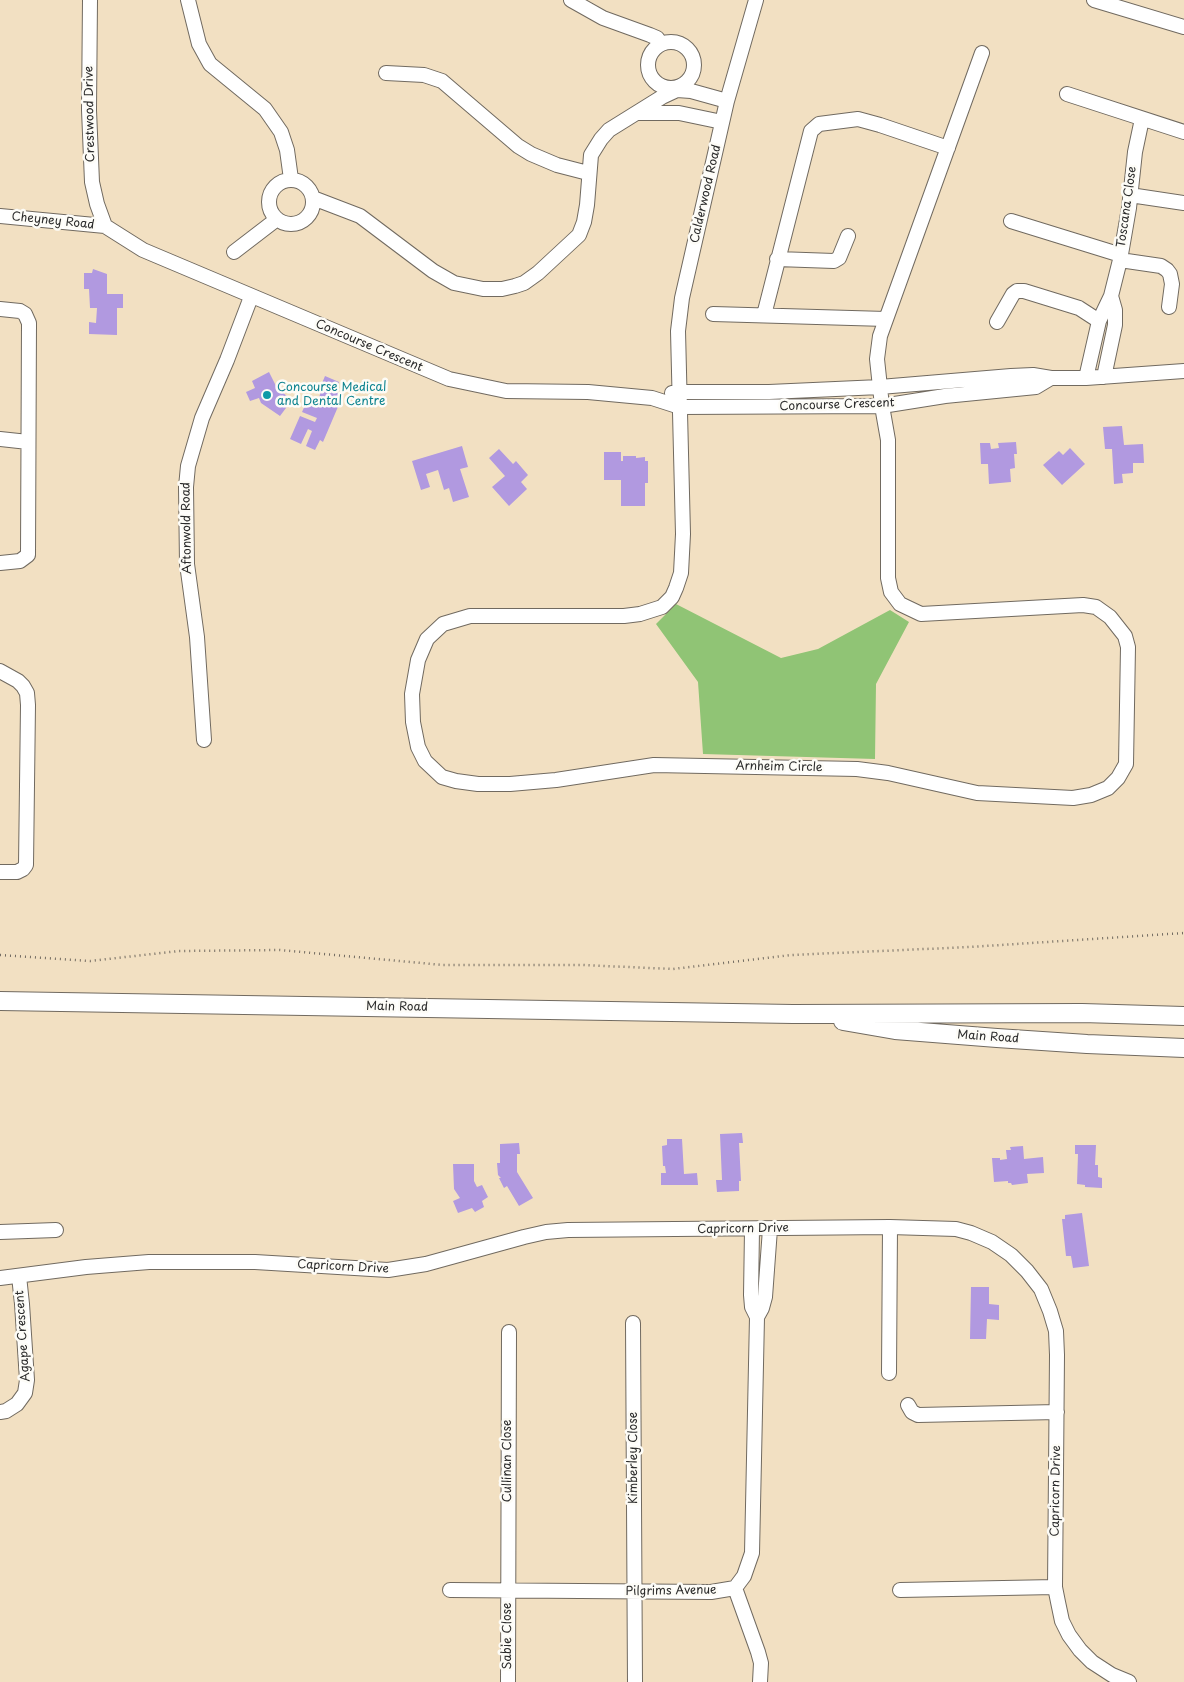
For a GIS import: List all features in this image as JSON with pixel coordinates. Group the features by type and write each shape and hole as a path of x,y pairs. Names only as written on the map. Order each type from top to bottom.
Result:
{"main road":[{"name":"Main Road","path":"0,1001 793,1014 1062,1012 1184,1016"},
{"name":"Main Road","path":"793,1014 896,1030 1088,1044 1184,1048"}],"street":[{"name":"Crestwood Drive","path":"90,0 89,110 92,182 97,204 106,226"},
{"path":"188,0 199,44 210,64 265,110 281,132 287,150 291,179"},
{"path":"570,0 603,18 657,38 661,44"},
{"name":"Calderwood Road","path":"679,392 678,331 682,298 727,101 756,0"},
{"path":"1094,0 1184,27"},
{"path":"313,198 360,216 433,271 454,284 483,289 502,289 524,283 538,273 579,235 587,205 588,173 591,156 601,139 618,124 676,89 690,79 694,63 692,55 687,48 672,42 661,44 652,52 649,59 650,74 660,85 668,88 676,89 691,91 727,101"},
{"name":"Arnheim Circle","path":"679,392 683,552 681,573 672,597 662,607 649,612 624,616 470,616 443,624 427,639 418,660 412,694 413,722 418,747 425,761 434,769 442,776 456,781 478,784 533,783 654,765 857,769 888,772 978,793 1005,796 1073,798 1092,795 1108,788 1118,778 1126,764 1128,647 1125,636 1110,617 1096,607 1082,605 921,614 900,604 891,592 888,578 888,440 877,359 886,319 982,53"},
{"path":"386,73 424,75 442,81 518,146 557,165 588,173"},
{"path":"1067,94 1184,132"},
{"path":"639,112 679,113 722,122"},
{"path":"764,315 811,130 819,124 858,119 948,148"},
{"name":"Toscana Close","path":"1086,378 1099,321 1111,296 1120,258 1135,152 1142,119"},
{"path":"291,179 305,185 310,190 313,198 313,206 305,219 299,223 291,224 277,219 269,206 269,198 277,184 291,179"},
{"path":"1130,195 1184,203"},
{"name":"Cheyney Road","path":"0,216 106,226"},
{"path":"234,252 277,219"},
{"path":"1011,221 1120,258 1161,266 1170,274 1172,284 1169,307"},
{"name":"Concourse Crescent","path":"106,226 143,250 449,379 506,391 588,392 652,398 680,408 882,406 945,396 1036,387 1051,378"},
{"path":"777,259 834,261 840,258 848,236"},
{"path":"997,322 1013,294 1018,291 1024,291 1079,308 1099,321"},
{"name":"Toscana Close","path":"1104,377 1115,325 1111,296"},
{"name":"Aftonwold Road","path":"204,740 197,637 187,564 186,486 188,466 202,418 251,297"},
{"path":"0,309 20,311 28,318 28,555 20,561 0,563"},
{"path":"713,314 886,319"},
{"name":"Concourse Crescent","path":"652,398 679,392 769,392 880,387 1010,376 1033,375 1051,378 1086,378 1184,371"},
{"path":"0,439 28,442"},
{"path":"0,671 23,686 27,693 28,705 26,865 17,872 0,872"},
{"path":"889,1373 890,1227"},
{"name":"Capricorn Drive","path":"0,1278 86,1266 150,1262 255,1262 388,1270 426,1264 546,1232 568,1230 752,1230 890,1227 956,1229 971,1233 992,1242 1011,1255 1028,1271 1041,1289 1050,1311 1056,1331 1055,1587 1062,1621 1069,1635 1092,1662 1112,1675 1129,1682"},
{"path":"756,1317 762,1308 765,1297 770,1229"},
{"path":"0,1232 56,1230"},
{"path":"752,1230 752,1307 756,1317 752,1553 744,1576 735,1588 761,1663 760,1682"},
{"name":"Agape Crescent","path":"0,1412 6,1411 17,1404 25,1393 27,1380 22,1304 18,1276"},
{"name":"Kimberley Close","path":"633,1324 634,1682"},
{"name":"Cullinan Close","path":"508,1590 509,1332"},
{"path":"908,1405 912,1412 918,1415 1057,1412"},
{"path":"900,1590 1055,1587"},
{"name":"Pilgrims Avenue","path":"450,1590 711,1592 735,1588"},
{"name":"Sabie Close","path":"508,1590 508,1682"}],"path":[{"path":"0,955 90,961 179,951 280,950 443,965 582,965 673,969 791,955 970,947 1184,933"}],"green space":[{"path":"676,604 781,658 818,649 890,610 909,622 876,684 875,759 703,754 698,682 656,624"}],"building":[{"path":"93,269 107,274 107,294 123,294 123,308 117,308 117,335 89,334 89,322 96,323 97,308 90,308 89,289 84,289 84,273 92,273"},
{"name":"Concourse Medical and Dental Centre","path":"269,372 277,388 292,400 280,416 261,403 259,398 250,401 246,392 255,388 252,381"},
{"path":"325,376 339,382 335,392 343,395 323,442 320,440 315,450 306,446 312,431 308,429 301,444 290,439 300,416 315,422 317,418 302,412 308,399 317,403"},
{"path":"1122,426 1124,445 1143,444 1144,463 1133,463 1133,473 1122,474 1123,483 1114,484 1112,449 1105,449 1103,427"},
{"path":"1016,442 1017,454 1014,454 1015,468 1010,469 1011,482 989,484 988,464 981,464 980,443 990,443 991,449 999,448 998,443"},
{"path":"462,446 468,467 460,469 469,497 453,502 449,488 444,490 438,470 426,474 430,487 421,490 412,461"},
{"path":"1070,448 1085,464 1062,485 1043,465 1059,451 1063,455"},
{"path":"499,449 513,464 516,461 528,475 521,482 527,489 509,506 492,487 505,476 489,458"},
{"path":"604,452 621,452 621,461 623,461 623,456 645,457 645,461 648,461 648,483 645,483 645,506 621,506 621,480 604,480"},
{"path":"742,1133 743,1143 739,1143 741,1181 739,1181 739,1191 717,1192 716,1180 722,1180 720,1134"},
{"path":"667,1139 682,1139 684,1174 697,1173 698,1185 661,1185 661,1173 666,1173 665,1166 663,1166 662,1146 667,1145"},
{"path":"519,1143 520,1154 517,1154 517,1172 533,1198 519,1206 507,1186 504,1188 498,1175 497,1163 500,1163 500,1144"},
{"path":"1075,1145 1096,1145 1095,1165 1098,1165 1098,1177 1102,1178 1102,1188 1085,1187 1085,1185 1077,1184 1078,1154 1075,1154"},
{"path":"1023,1146 1024,1159 1043,1157 1044,1173 1027,1174 1028,1183 1012,1185 1008,1181 994,1182 992,1158 1007,1159 1006,1150 1011,1150 1010,1147"},
{"path":"453,1164 474,1164 474,1181 477,1187 482,1185 488,1197 482,1201 484,1207 475,1212 472,1208 458,1213 453,1201 460,1198 454,1189"},
{"path":"1082,1213 1089,1266 1073,1268 1071,1256 1066,1256 1062,1219 1065,1219 1065,1215"},
{"path":"971,1287 989,1287 989,1304 999,1305 999,1320 987,1319 986,1339 970,1339"}],"place":[{"name":"Concourse Medical and Dental Centre","path":"267,395"}]}
